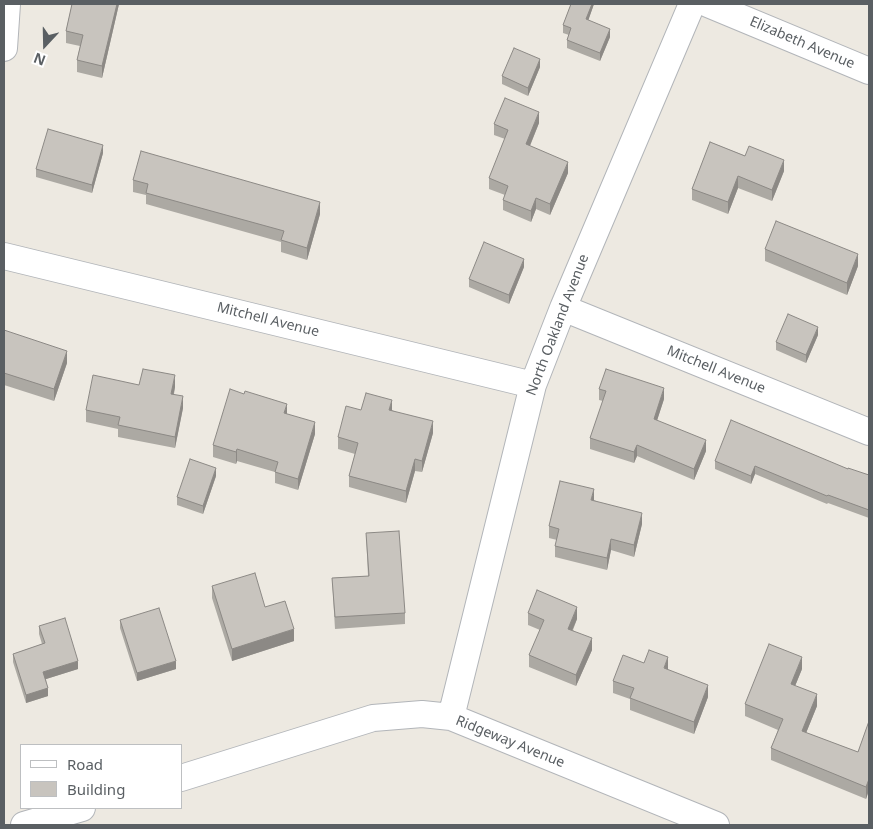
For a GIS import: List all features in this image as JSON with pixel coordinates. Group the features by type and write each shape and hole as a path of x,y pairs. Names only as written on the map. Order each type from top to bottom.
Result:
{"street":[{"path":"4,48 7,4"},
{"name":"North Oakland Avenue","path":"451,718 533,385 562,308 692,4"},
{"name":"Elizabeth Avenue","path":"708,4 869,71"},
{"name":"Mitchell Avenue","path":"4,256 533,385"},
{"name":"Mitchell Avenue","path":"562,308 869,432"},
{"name":"Ridgeway Avenue","path":"182,778 373,718 422,714 451,718 716,825"},
{"path":"24,825 79,809"}],"building":[{"path":"72,4 117,4 102,66 77,60 83,35 66,31"},
{"path":"571,4 592,4 586,19 610,29 600,53 567,40 571,28 563,25"},
{"path":"514,48 540,59 528,88 502,76"},
{"path":"505,98 539,112 526,144 568,162 550,204 536,198 531,211 503,200 508,186 489,178 508,130 494,124"},
{"path":"48,129 103,145 92,185 36,169"},
{"path":"710,142 745,156 749,146 784,160 772,190 738,176 728,202 692,189"},
{"path":"141,151 320,202 307,248 281,240 284,231 146,193 148,184 133,180"},
{"path":"776,221 858,254 847,283 765,249"},
{"path":"484,242 524,259 509,295 469,279"},
{"path":"788,314 818,327 806,355 776,342"},
{"path":"4,330 67,351 54,389 4,373"},
{"path":"143,369 175,375 171,394 183,396 175,437 118,425 120,417 86,410 93,375 139,385"},
{"path":"606,369 664,388 654,419 706,440 694,469 637,445 634,452 590,438 606,391 599,389"},
{"path":"230,389 244,394 245,391 287,404 284,413 315,422 298,479 275,472 278,462 237,449 236,452 213,445"},
{"path":"366,393 392,400 389,410 433,421 422,461 415,459 406,491 349,476 358,443 338,437 346,406 361,410"},
{"path":"731,420 848,469 869,475 869,510 827,496 755,466 751,476 715,461"},
{"path":"190,459 216,468 203,506 177,497"},
{"path":"560,481 594,489 591,500 642,513 634,545 611,539 607,558 555,546 559,529 549,526"},
{"path":"399,531 405,613 335,617 332,578 369,576 366,533"},
{"path":"255,573 265,607 285,601 294,629 232,649 212,586"},
{"path":"537,590 577,607 568,629 592,638 576,675 529,655 544,620 528,613"},
{"path":"159,608 176,661 137,673 120,620"},
{"path":"65,618 78,661 43,672 48,688 26,695 13,654 45,643 39,626"},
{"path":"769,644 802,657 791,684 817,694 802,731 858,752 869,721 869,779 866,787 771,748 783,719 745,704"},
{"path":"649,650 668,657 664,668 708,685 694,722 630,698 634,688 613,681 623,655 644,663"}]}
